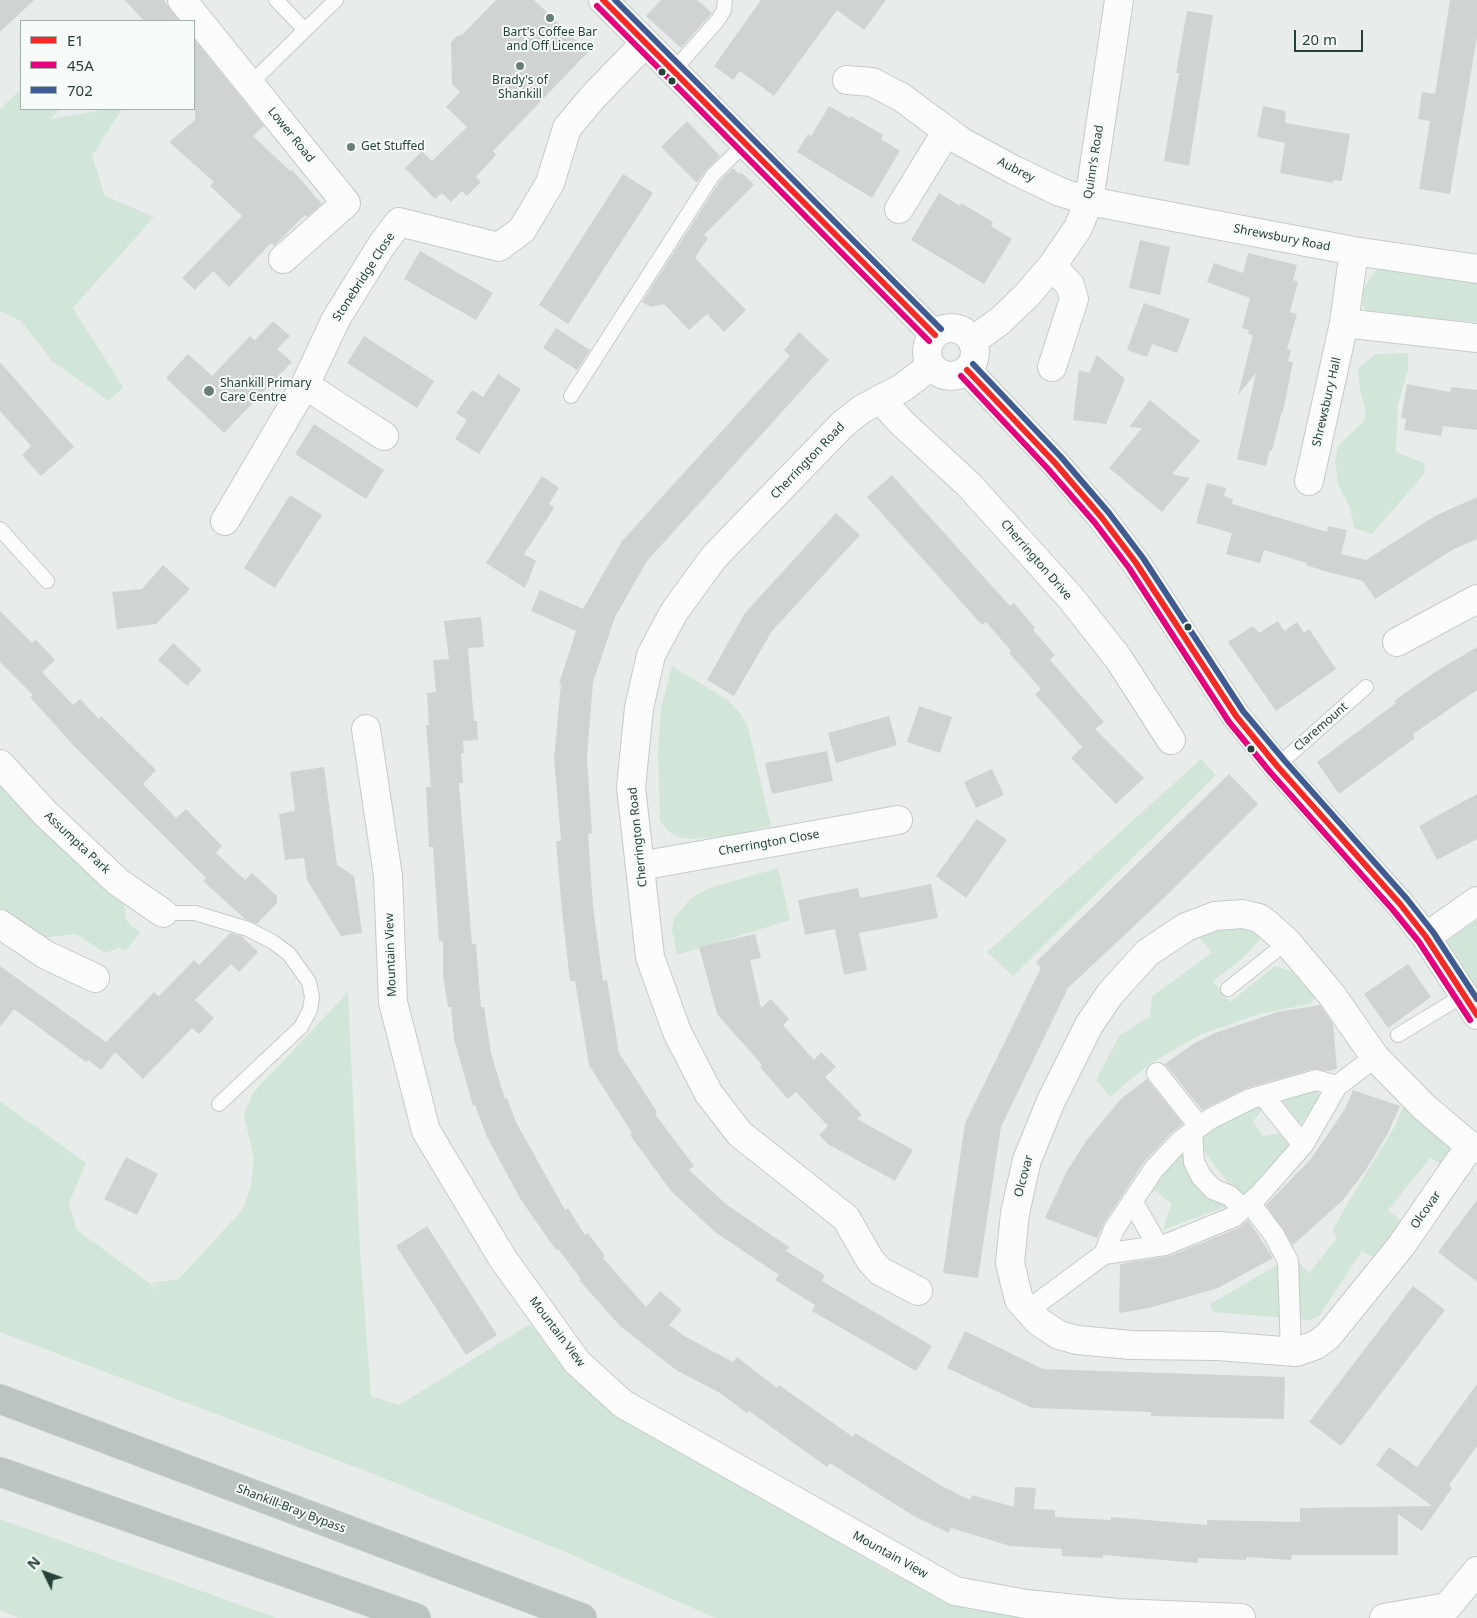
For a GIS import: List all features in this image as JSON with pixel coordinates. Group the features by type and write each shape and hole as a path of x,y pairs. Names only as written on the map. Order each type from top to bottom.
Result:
{"highway":[{"name":"Shankill-Bray Bypass","path":"0,1399 582,1618"},
{"path":"0,1472 416,1618"}],"street":[{"name":"Lower Road","path":"182,0 346,204 283,259"},
{"path":"603,0 935,335"},
{"name":"Quinn's Road","path":"972,340 1000,321 1027,296 1052,266 1078,228 1089,201 1119,0"},
{"name":"Stonebridge Close","path":"225,521 304,385 336,319 381,246 399,222 499,246 522,230 550,183 567,128 593,97 645,43"},
{"name":"Aubrey","path":"847,80 872,82 901,98 947,131 1014,170 1060,192 1089,201"},
{"path":"899,209 947,131"},
{"name":"Shrewsbury Road","path":"1089,201 1354,251 1477,269"},
{"name":"Shrewsbury Hall","path":"1309,481 1344,323 1354,251"},
{"path":"1052,266 1070,285 1074,299 1052,367"},
{"path":"1344,323 1477,338"},
{"path":"955,329 965,333 972,340 975,353 967,370 961,374 950,376 937,372 931,366 927,349 935,335 942,330 955,329"},
{"name":"Cherrington Road","path":"918,1291 880,1271 870,1260 846,1218 740,1134 709,1094 677,1032 650,957 631,787 639,708 651,655 674,612 714,557 843,424 862,409 902,388 931,366"},
{"path":"967,370 1055,463 1102,518 1136,563 1236,716 1277,766 1400,904 1426,937 1470,1005"},
{"path":"304,385 384,436"},
{"name":"Cherrington Drive","path":"880,399 902,423 969,485 1070,597 1118,658 1170,740"},
{"path":"1397,642 1477,599"},
{"name":"Mountain View","path":"366,729 388,876 392,1002 426,1131 503,1259 578,1362 623,1404 955,1591 1026,1604 1117,1613 1241,1618"},
{"name":"Assumpta Park","path":"0,764 45,813 118,882 163,913"},
{"name":"Cherrington Close","path":"640,866 898,820"},
{"path":"1426,937 1477,901"},
{"name":"Olcovar","path":"1242,914 1259,918 1286,942 1331,994 1375,1057 1424,1107 1473,1148 1401,1246 1328,1336 1316,1345 1291,1352 1218,1346 1130,1345 1077,1340 1059,1335 1027,1311 1019,1300 1010,1263 1015,1213 1027,1160 1051,1101 1089,1025 1110,994 1147,953 1186,927 1215,916 1242,914"},
{"path":"0,924 46,954 94,978"},
{"path":"1027,1311 1104,1254 1165,1245 1232,1217 1246,1206 1303,1145 1337,1086 1375,1057"},
{"path":"1157,1073 1196,1129 1194,1162 1201,1176 1213,1189 1230,1196 1246,1206 1274,1235 1288,1260 1291,1352"},
{"path":"1104,1254 1114,1229 1154,1169 1196,1129 1250,1099 1263,1095 1316,1080 1337,1086"},
{"path":"1263,1095 1303,1145"},
{"path":"1132,1201 1158,1246"},
{"path":"1384,1618 1447,1607 1477,1571"}],"lane":[{"path":"276,0 305,30"},
{"path":"250,84 336,0"},
{"path":"673,71 718,20 724,10 725,0"},
{"path":"571,396 713,175 746,143"},
{"path":"0,528 47,581"},
{"name":"Claremount","path":"1277,766 1366,688"},
{"path":"163,913 195,914 248,929 273,942 289,954 309,982 312,997 310,1010 301,1027 219,1104"},
{"path":"1228,989 1286,942"},
{"path":"1398,1035 1470,1005"}],"green space":[{"path":"20,90 20,110 59,110 51,119 101,110 121,110 92,156 105,196 154,217 73,308 123,387 109,401 53,362 21,321 0,311 0,109"},
{"path":"1382,262 1477,277 1477,322 1368,313 1362,305 1363,289"},
{"path":"1408,353 1408,370 1398,405 1396,452 1424,463 1425,473 1372,534 1354,528 1350,508 1338,484 1335,462 1338,446 1364,421 1366,410 1360,391 1358,368 1376,354"},
{"path":"672,666 728,700 741,714 748,727 771,826 736,835 689,839 679,837 668,831 660,821 658,751 661,707"},
{"path":"1201,759 1216,775 1013,976 987,952"},
{"path":"0,782 123,899 126,919 140,933 126,951 119,948 105,953 76,934 41,938 0,915"},
{"path":"778,868 790,920 677,955 672,930 674,918 691,898 709,888"},
{"path":"1477,920 1477,988 1445,942"},
{"path":"1224,925 1261,929 1259,941 1244,957 1213,981 1230,1002 1275,966 1295,972 1315,998 1310,1004 1259,1014 1200,1035 1148,1065 1110,1097 1096,1080 1119,1036 1150,1016 1152,996 1212,953 1198,936"},
{"path":"348,992 360,1249 371,1396 399,1405 530,1324 574,1377 643,1428 891,1573 950,1601 1082,1618 715,1618 565,1552 371,1473 0,1332 0,1101 86,1163 69,1203 77,1230 164,1294 151,1283 179,1279 243,1209 251,1185 254,1160 244,1115 252,1094"},
{"path":"1311,1083 1321,1098 1297,1129 1275,1098"},
{"path":"1261,1100 1266,1106 1253,1121 1263,1136 1283,1133 1293,1143 1240,1199 1197,1142 1220,1116"},
{"path":"1404,1105 1454,1144 1446,1167 1430,1158 1388,1210 1401,1221 1374,1258 1362,1251 1319,1316 1310,1320 1213,1312 1210,1304 1293,1256 1309,1273 1337,1238 1333,1230 1394,1128"},
{"path":"1185,1144 1230,1205 1163,1230 1171,1204 1156,1191 1136,1199"},
{"path":"0,1519 277,1618 19,1618 0,1610"}],"building":[{"path":"0,0 34,0 0,32"},
{"path":"125,0 164,0 178,20 143,20"},
{"name":"Brady's of Shankill","path":"496,0 534,0 588,52 493,151 496,155 476,177 481,182 467,196 462,191 451,202 442,193 435,199 405,168 422,151 432,161 467,127 446,107 460,92 452,84 451,42 457,36 462,35"},
{"path":"661,0 697,0 712,13 681,48 646,16"},
{"path":"761,0 886,0 864,30 837,10 774,96 740,71 733,80 714,66"},
{"path":"1450,0 1477,0 1477,38 1450,194 1419,189 1430,121 1418,119 1422,92 1435,94"},
{"path":"1187,11 1213,15 1189,166 1164,161"},
{"path":"195,40 264,126 253,136 290,171 292,170 322,204 307,217 305,215 274,246 271,243 229,287 213,271 195,290 182,278 242,216 210,186 214,182 169,142 195,120"},
{"path":"829,106 850,118 851,116 883,135 881,139 900,151 872,198 797,152 808,134 811,136"},
{"path":"1263,106 1286,111 1285,123 1350,134 1342,181 1333,180 1333,183 1280,173 1285,143 1257,137"},
{"path":"687,121 720,156 697,183 661,147"},
{"path":"733,168 739,174 741,172 754,185 704,235 708,238 695,258 746,310 724,332 707,314 689,330 664,304 651,307 642,302 720,181"},
{"path":"623,174 653,193 568,324 539,305"},
{"path":"939,193 960,206 961,203 993,222 991,226 1012,239 984,284 911,240"},
{"path":"1140,240 1170,247 1160,295 1129,288"},
{"path":"420,251 493,293 476,320 404,279"},
{"path":"1248,253 1297,265 1293,280 1298,282 1290,312 1297,314 1287,349 1291,350 1288,361 1293,362 1283,412 1266,466 1237,459 1256,373 1238,395 1253,335 1248,334 1249,330 1242,328 1250,298 1207,282 1214,263 1243,273"},
{"path":"1144,303 1190,319 1177,353 1152,344 1147,357 1127,350"},
{"name":"Shankill Primary Care Centre","path":"273,321 290,336 277,349 292,362 224,433 166,378 188,354 212,376 250,336 255,340"},
{"path":"556,328 590,350 577,370 543,348"},
{"path":"799,332 829,360 647,561 615,617 593,682 587,758 592,833 588,834 593,906 603,981 607,980 619,1053 657,1112 655,1114 694,1166 689,1170 727,1205 789,1247 786,1251 825,1275 822,1281 932,1346 916,1371 812,1311 815,1305 775,1280 779,1275 715,1232 671,1191 630,1135 632,1133 589,1065 575,981 570,981 562,911 556,841 561,841 554,758 561,684 559,684 576,631 531,611 540,590 583,609 622,541 790,356 784,350"},
{"path":"364,336 434,381 417,408 347,363"},
{"path":"1097,355 1125,379 1106,424 1073,420 1079,370 1089,373"},
{"path":"0,362 74,447 41,476 22,455 31,446 0,411"},
{"path":"498,374 521,389 479,454 455,439 467,420 456,413 472,390 483,397"},
{"path":"1407,384 1450,392 1451,387 1477,390 1477,430 1443,426 1441,436 1404,430 1406,419 1401,418"},
{"path":"1150,400 1200,441 1172,474 1190,478 1162,512 1109,468 1142,428 1129,427"},
{"path":"314,424 384,470 366,499 295,454"},
{"path":"892,475 1010,606 1014,603 1035,628 1033,630 1055,655 1050,660 1104,722 1095,729 1144,778 1116,804 1071,758 1082,747 1035,694 1041,689 1009,653 1011,651 986,622 982,625 867,497"},
{"path":"542,476 559,488 549,504 554,508 524,554 536,561 525,588 486,563"},
{"path":"1207,483 1226,488 1224,496 1233,499 1232,504 1327,532 1328,526 1347,530 1341,554 1366,560 1435,516 1477,497 1477,539 1454,549 1375,599 1363,581 1324,571 1306,565 1307,563 1264,550 1260,563 1226,554 1232,533 1196,523"},
{"path":"290,495 322,515 275,588 244,568"},
{"path":"836,513 860,535 772,631 734,696 707,680 745,613"},
{"path":"163,565 190,589 156,624 117,629 112,592 142,589"},
{"path":"0,611 32,643 36,640 55,660 42,672 73,705 80,699 99,719 101,716 156,770 143,784 176,818 186,809 222,846 216,853 245,880 252,873 277,896 277,903 257,924 245,919 203,881 206,878 73,745 30,697 33,695 0,662"},
{"path":"481,617 484,647 468,648 474,721 477,721 478,740 463,741 464,753 461,754 463,783 459,783 472,944 476,944 481,1007 484,1007 491,1053 505,1099 507,1098 516,1122 565,1210 568,1208 585,1235 588,1233 605,1256 603,1258 646,1307 660,1291 682,1310 669,1325 686,1337 733,1362 737,1357 777,1388 779,1385 853,1437 855,1433 942,1486 970,1500 972,1495 1014,1507 1015,1487 1036,1488 1034,1509 1055,1510 1055,1517 1111,1520 1111,1517 1207,1525 1207,1520 1300,1522 1300,1508 1432,1506 1376,1465 1389,1447 1417,1467 1477,1384 1477,1446 1449,1485 1452,1488 1422,1531 1398,1514 1398,1555 1292,1555 1291,1560 1247,1557 1246,1560 1198,1558 1198,1563 1103,1555 1103,1558 1062,1556 1062,1549 1010,1546 951,1528 949,1533 912,1515 830,1463 827,1467 749,1411 747,1413 720,1393 676,1370 620,1326 579,1280 581,1279 558,1249 556,1250 521,1200 487,1137 475,1105 473,1106 454,1039 451,1007 448,1007 443,975 443,941 439,942 433,847 429,847 426,787 431,787 426,725 429,725 427,693 436,692 433,660 449,659 444,621"},
{"path":"1278,621 1284,631 1297,622 1304,633 1309,629 1336,669 1276,711 1228,642 1253,626 1259,633"},
{"path":"173,643 202,670 187,686 158,660"},
{"path":"1477,647 1477,690 1413,734 1415,738 1339,794 1317,762 1396,703 1394,701 1435,672"},
{"path":"919,706 952,717 940,753 907,742"},
{"path":"889,716 897,745 836,763 828,733"},
{"path":"827,751 833,781 772,794 765,763"},
{"path":"324,767 337,865 354,876 362,933 341,936 307,880 304,858 285,860 279,814 295,811 290,772"},
{"path":"992,769 1004,795 976,808 964,782"},
{"path":"1229,774 1258,804 1164,898 1068,988 1001,1127 978,1278 943,1273 965,1123 1041,968 1036,962"},
{"path":"1477,794 1477,839 1437,860 1419,826"},
{"path":"977,819 1007,840 966,898 936,876"},
{"path":"931,884 938,918 859,933 867,970 844,975 835,929 805,935 798,900 858,888 860,898"},
{"path":"230,933 241,936 258,952 239,972 231,964 195,1000 214,1018 199,1034 192,1028 143,1079 115,1052 101,1070 88,1060 86,1062 14,1009 0,1027 0,966 106,1042 154,992 159,996 194,960 199,965"},
{"path":"755,934 761,958 750,960 761,1008 771,999 789,1019 783,1025 814,1060 821,1052 836,1067 825,1077 862,1115 857,1119 913,1150 895,1181 828,1144 819,1135 828,1126 796,1092 788,1099 760,1067 762,1065 717,1014 699,947"},
{"path":"1408,964 1431,997 1388,1028 1364,994"},
{"path":"1320,1005 1333,1024 1337,1069 1328,1071 1313,1069 1247,1088 1202,1110 1165,1064 1193,1044 1215,1033 1277,1012"},
{"path":"1147,1079 1183,1124 1171,1133 1144,1162 1104,1223 1097,1238 1045,1218 1067,1171 1086,1141 1122,1098"},
{"path":"1353,1090 1400,1106 1387,1135 1365,1171 1343,1200 1293,1245 1266,1205 1310,1160 1345,1109"},
{"path":"126,1157 158,1174 137,1215 104,1199"},
{"path":"1477,1200 1477,1282 1438,1252"},
{"path":"1248,1220 1273,1258 1218,1288 1149,1308 1119,1313 1120,1264 1170,1256 1238,1228"},
{"path":"427,1226 497,1335 466,1355 396,1246"},
{"path":"1413,1286 1445,1310 1341,1446 1309,1422"},
{"path":"965,1331 1043,1369 1285,1377 1284,1419 1151,1416 1151,1412 1032,1408 947,1368"}],"transit line":[{"name":"E1","path":"603,0 935,335"},
{"name":"702","path":"615,0 941,329"},
{"name":"45A","path":"597,6 929,341"},
{"name":"702","path":"973,364 1061,457 1109,513 1143,558 1243,711 1407,899 1433,932 1477,999"},
{"name":"E1","path":"967,370 1055,463 1102,518 1136,563 1236,716 1277,766 1400,904 1426,937 1477,1015"},
{"name":"45A","path":"961,376 1048,469 1095,523 1129,568 1229,722 1270,772 1393,910 1419,942 1470,1020"}],"place":[{"name":"Bart's Coffee Bar and Off Licence","path":"550,18"},
{"name":"Brady's of Shankill","path":"520,66"},
{"name":"Get Stuffed","path":"351,147"},
{"name":"Shankill Primary Care Centre","path":"209,391"}]}
